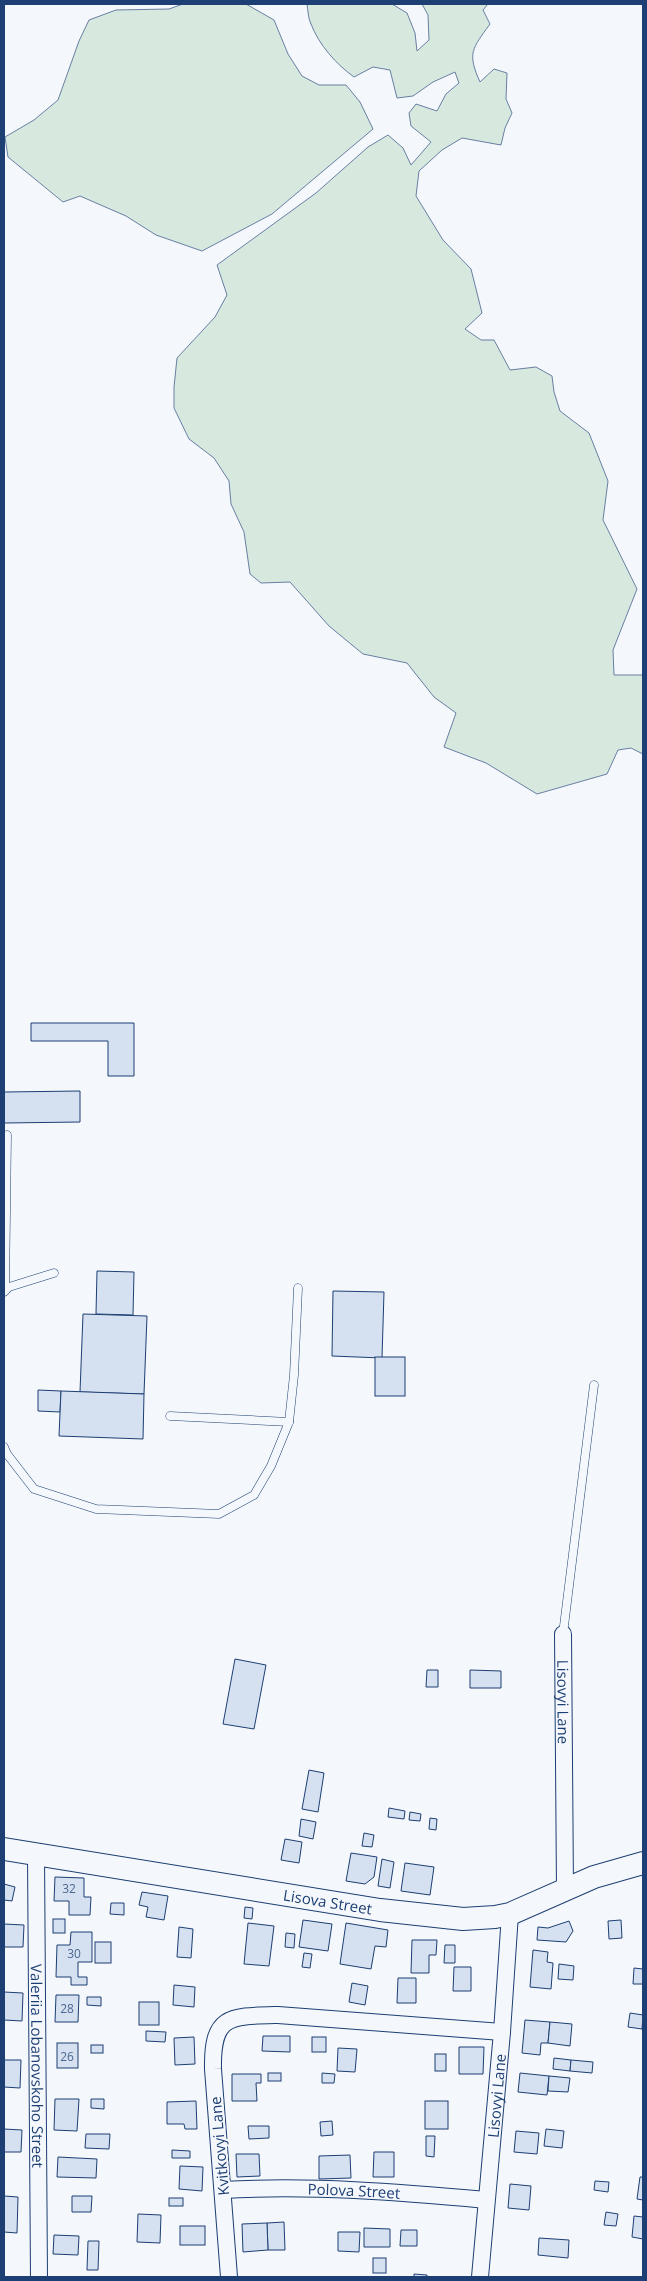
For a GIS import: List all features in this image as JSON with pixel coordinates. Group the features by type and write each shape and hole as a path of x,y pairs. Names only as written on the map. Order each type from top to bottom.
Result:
{"main road":[{"name":"Lisova Street","path":"4,1849 416,1914 480,1919 510,1914 601,1875 643,1863"}],"street":[{"name":"Lisovyi Lane","path":"563,1634 565,1889"},
{"name":"Valeriia Lobanovskoho Street","path":"36,1855 39,2277"},
{"name":"Lisovyi Lane","path":"480,2277 502,2032 510,1914"},
{"name":"Kvitkovyi Lane","path":"229,2277 212,2048 217,2030 228,2021 258,2015 302,2016 502,2032"},
{"name":"Polova Street","path":"223,2190 272,2188 392,2192 486,2200"}],"lane":[{"path":"4,1292 7,1135"},
{"path":"4,1292 9,1287 54,1273"},
{"path":"4,1447 7,1454 34,1489 96,1508 219,1514 254,1495 271,1466 289,1422 294,1375 298,1288"},
{"path":"563,1634 594,1385"},
{"path":"170,1416 289,1422"}],"shaded area":[{"path":"183,4 246,4 274,20 288,54 302,76 319,85 346,85 360,102 373,129 272,214 202,251 156,235 126,216 80,196 63,202 8,157 5,137 34,120 58,100 79,41 89,20 116,10 169,9"},
{"path":"307,4 392,4 407,13 415,33 417,51 429,40 428,15 422,4 488,4 483,10 490,24 475,46 473,57 480,82 494,69 507,73 506,99 512,113 505,128 501,145 462,138 442,150 419,171 416,196 443,240 471,269 482,313 465,329 481,340 494,340 510,370 536,367 552,376 554,392 560,411 589,433 608,481 603,520 637,589 613,650 614,675 643,675 643,754 631,748 618,750 607,774 537,794 486,763 444,747 456,713 434,697 407,663 363,654 329,626 290,582 261,583 250,574 244,532 231,504 229,481 214,458 189,439 174,408 177,358 215,317 227,295 217,265 316,193 368,147 388,135 403,148 411,165 431,142 411,126 409,113 416,104 437,111 446,94 459,83 455,72 433,82 413,96 397,98 390,70 373,67 354,77 323,47 310,22"}],"building":[{"path":"31,1023 134,1023 134,1076 108,1076 108,1041 31,1041"},
{"path":"80,1091 80,1122 4,1123 4,1092"},
{"path":"97,1271 134,1272 133,1315 96,1314"},
{"path":"333,1291 384,1292 382,1358 332,1356"},
{"path":"83,1314 147,1316 144,1394 80,1392"},
{"path":"375,1357 405,1357 405,1396 375,1396"},
{"path":"38,1390 61,1391 60,1412 38,1411"},
{"path":"61,1391 144,1394 143,1439 59,1436"},
{"path":"235,1659 266,1665 254,1729 223,1724"},
{"path":"427,1670 438,1670 438,1687 426,1687"},
{"path":"470,1670 501,1671 501,1688 470,1688"},
{"path":"309,1770 324,1773 318,1812 302,1809"},
{"path":"389,1808 405,1811 404,1819 388,1817"},
{"path":"410,1812 421,1814 420,1821 409,1820"},
{"path":"430,1818 437,1819 436,1830 429,1829"},
{"path":"301,1819 316,1822 313,1839 299,1836"},
{"path":"364,1833 374,1835 372,1847 362,1846"},
{"path":"285,1839 302,1842 299,1863 281,1860"},
{"path":"351,1853 377,1857 374,1877 365,1884 346,1881"},
{"path":"382,1859 394,1862 390,1888 378,1886"},
{"path":"405,1863 434,1867 430,1895 401,1891"},
{"path":"55,1877 84,1878 84,1897 91,1897 90,1915 69,1915 69,1901 54,1901"},
{"path":"4,1884 15,1887 12,1901 4,1900"},
{"path":"142,1892 168,1896 164,1920 146,1917 148,1907 139,1905"},
{"path":"111,1903 124,1903 124,1915 110,1914"},
{"path":"245,1907 253,1908 252,1919 244,1918"},
{"path":"53,1919 65,1919 65,1933 53,1933"},
{"path":"303,1920 332,1924 328,1951 299,1947"},
{"path":"621,1920 622,1938 609,1939 608,1921"},
{"path":"569,1921 573,1931 566,1942 537,1940 538,1927 548,1928"},
{"path":"248,1923 274,1926 269,1966 244,1964"},
{"path":"346,1923 388,1930 386,1947 375,1946 371,1969 340,1964"},
{"path":"4,1924 24,1925 23,1947 4,1947"},
{"path":"179,1927 193,1929 191,1958 177,1957"},
{"path":"71,1932 92,1932 92,1962 78,1962 78,1977 87,1977 87,1985 71,1985 71,1977 56,1977 57,1945 70,1945"},
{"path":"286,1933 295,1934 294,1948 285,1947"},
{"path":"412,1940 437,1940 436,1955 429,1955 429,1973 411,1973"},
{"path":"95,1942 111,1942 111,1963 95,1963"},
{"path":"445,1945 455,1945 455,1963 444,1963"},
{"path":"533,1950 548,1952 547,1962 553,1963 551,1989 530,1987"},
{"path":"304,1953 312,1954 310,1968 302,1967"},
{"path":"559,1964 574,1966 573,1980 558,1979"},
{"path":"454,1967 471,1967 471,1991 453,1991"},
{"path":"634,1968 643,1969 643,1984 633,1984"},
{"path":"398,1978 416,1978 416,2003 397,2003"},
{"path":"352,1983 368,1986 365,2005 349,2002"},
{"path":"174,1985 195,1987 194,2007 173,2005"},
{"path":"4,1992 23,1993 22,2021 4,2020"},
{"path":"56,1995 79,1995 78,2022 55,2022"},
{"path":"87,1997 101,1997 101,2006 87,2005"},
{"path":"139,2002 159,2002 159,2025 139,2025"},
{"path":"630,2013 643,2015 642,2029 628,2027"},
{"path":"525,2020 550,2022 548,2043 541,2043 540,2055 522,2053"},
{"path":"550,2022 572,2024 570,2046 548,2043"},
{"path":"146,2031 166,2032 165,2042 146,2041"},
{"path":"263,2036 290,2036 290,2052 262,2051"},
{"path":"194,2037 195,2064 175,2065 174,2038"},
{"path":"312,2037 326,2037 326,2052 312,2052"},
{"path":"57,2043 78,2043 78,2068 57,2068"},
{"path":"91,2045 103,2045 103,2053 91,2053"},
{"path":"459,2047 484,2047 483,2074 459,2074"},
{"path":"338,2048 357,2049 355,2072 337,2071"},
{"path":"435,2054 446,2054 446,2071 435,2071"},
{"path":"554,2058 571,2060 570,2071 553,2069"},
{"path":"4,2060 21,2060 20,2088 4,2087"},
{"path":"571,2060 593,2062 592,2073 570,2071"},
{"path":"268,2073 281,2073 281,2081 268,2081"},
{"path":"322,2073 335,2074 334,2083 322,2083"},
{"path":"520,2073 549,2076 547,2095 518,2092"},
{"path":"232,2074 261,2074 261,2083 256,2083 257,2101 232,2101"},
{"path":"549,2076 570,2078 568,2092 548,2091"},
{"path":"55,2099 79,2099 77,2131 54,2130"},
{"path":"91,2099 104,2099 104,2109 91,2108"},
{"path":"196,2101 197,2129 185,2129 184,2124 167,2124 167,2102"},
{"path":"425,2101 448,2101 448,2129 425,2129"},
{"path":"332,2121 333,2135 321,2136 320,2122"},
{"path":"248,2126 269,2126 269,2138 249,2139"},
{"path":"4,2129 22,2130 21,2152 4,2152"},
{"path":"546,2129 564,2131 562,2148 544,2146"},
{"path":"516,2131 539,2133 537,2154 514,2152"},
{"path":"86,2134 110,2134 109,2149 85,2148"},
{"path":"426,2136 435,2136 434,2157 426,2156"},
{"path":"172,2150 190,2151 190,2158 172,2158"},
{"path":"374,2152 394,2152 394,2177 373,2177"},
{"path":"236,2154 259,2154 260,2176 237,2177"},
{"path":"350,2155 351,2178 319,2179 319,2156"},
{"path":"58,2157 97,2159 96,2178 57,2177"},
{"path":"180,2166 203,2167 202,2191 179,2189"},
{"path":"640,2177 643,2177 643,2200 637,2199"},
{"path":"595,2181 609,2182 608,2192 594,2190"},
{"path":"510,2184 531,2186 529,2210 508,2208"},
{"path":"4,2196 18,2197 17,2233 4,2232"},
{"path":"72,2196 92,2196 91,2212 72,2212"},
{"path":"169,2198 183,2198 183,2206 169,2206"},
{"path":"606,2212 618,2214 616,2226 604,2225"},
{"path":"138,2214 161,2215 160,2243 137,2242"},
{"path":"634,2216 643,2217 643,2239 632,2237"},
{"path":"284,2222 285,2250 268,2250 267,2223"},
{"path":"267,2223 268,2250 243,2252 242,2224"},
{"path":"180,2226 205,2226 205,2245 180,2245"},
{"path":"364,2228 390,2229 390,2247 364,2247"},
{"path":"401,2230 417,2230 417,2246 400,2246"},
{"path":"338,2232 360,2232 359,2252 338,2251"},
{"path":"54,2235 79,2236 78,2255 53,2254"},
{"path":"539,2238 569,2240 568,2258 538,2255"},
{"path":"88,2241 99,2241 98,2270 87,2270"},
{"path":"373,2258 386,2258 386,2273 373,2273"},
{"path":"414,2274 427,2275 427,2277 414,2277"}]}
